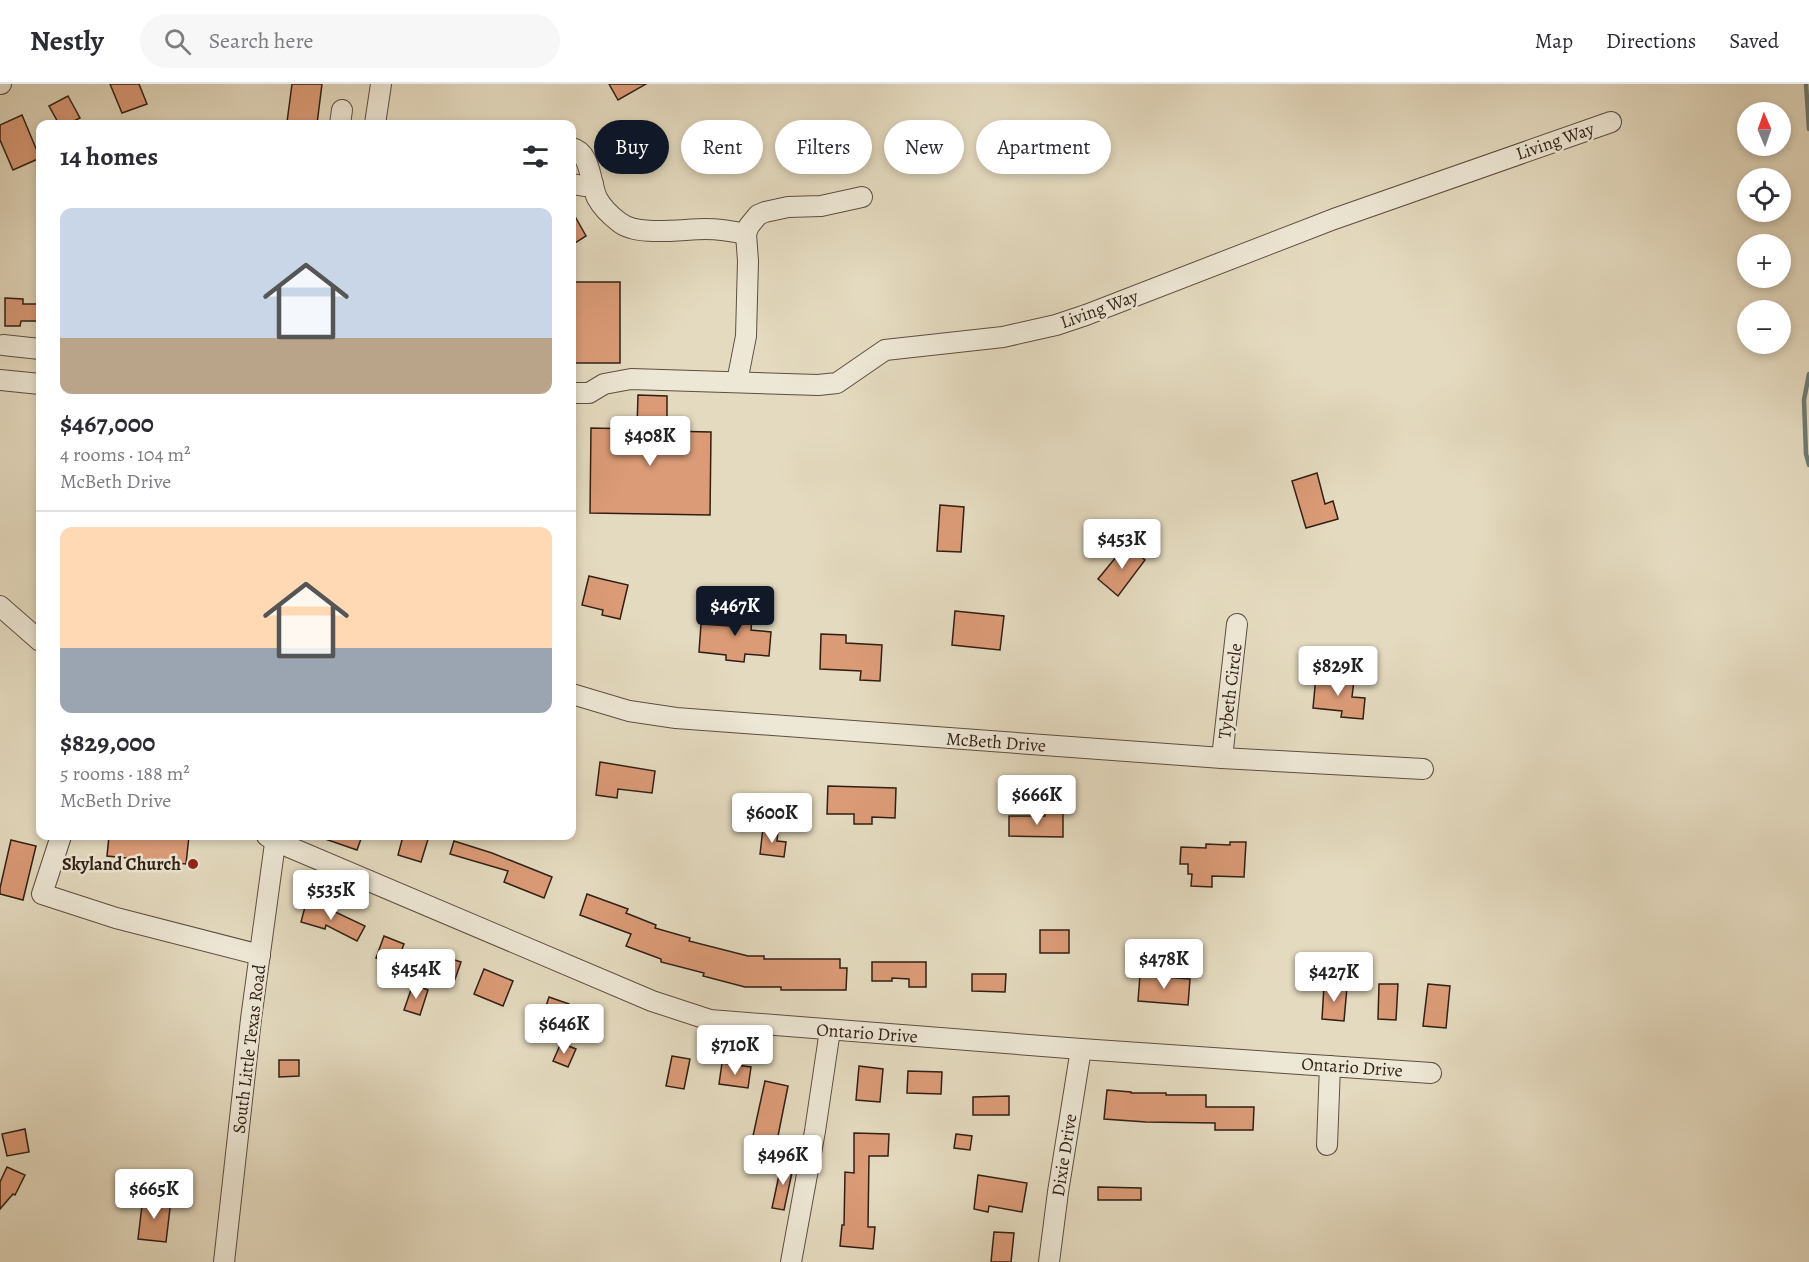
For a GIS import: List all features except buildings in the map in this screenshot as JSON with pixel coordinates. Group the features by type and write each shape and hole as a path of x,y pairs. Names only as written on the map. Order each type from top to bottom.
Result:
{"street":[{"path":"376,120 381,84"},
{"name":"Living Way","path":"576,393 589,393 604,384 631,378 818,385 837,383 885,350 1003,337 1056,325 1334,219 1611,122"},
{"path":"576,150 585,158 602,206 621,224 640,230 668,232 703,229 746,234"},
{"path":"576,185 593,184"},
{"path":"737,382 746,336 748,261 746,234 754,220 765,212 788,207 821,206 862,197"},
{"path":"3,345 36,349"},
{"path":"0,380 36,384"},
{"path":"0,606 36,638"},
{"name":"Tybeth Circle","path":"1222,758 1238,624"},
{"name":"McBeth Drive","path":"576,695 629,711 676,718 1222,758 1423,769"},
{"path":"60,840 42,894 116,918 260,955"},
{"name":"South Little Texas Road","path":"224,1262 273,840"},
{"name":"Ontario Drive","path":"280,840 652,1001 710,1020 1431,1073"},
{"path":"791,1262 815,1131 830,1030"},
{"name":"Dixie Drive","path":"1049,1262 1081,1049"},
{"path":"1327,1145 1330,1066"}],"waterway":[{"path":"1806,84 1809,129"},
{"path":"1809,374 1804,400 1806,454 1809,465"}],"place":[{"name":"Skyland Church","path":"193,864"}]}
